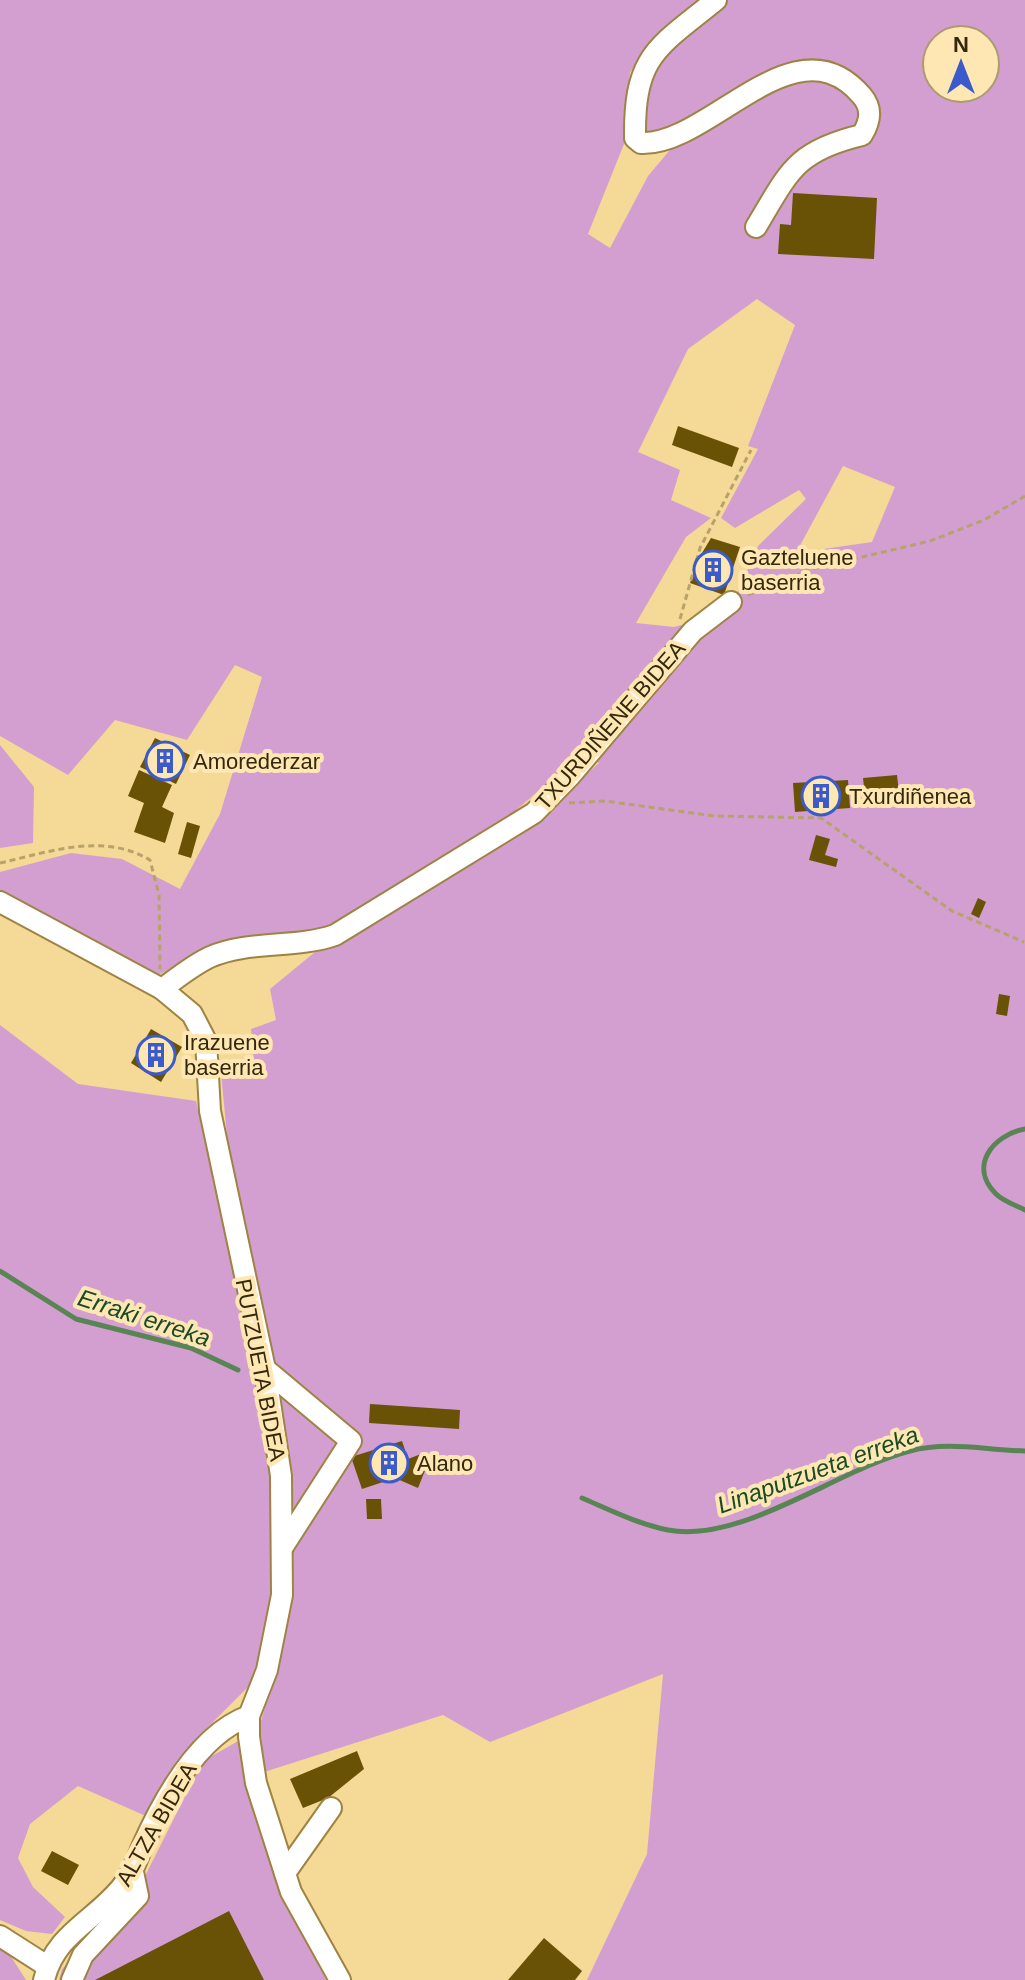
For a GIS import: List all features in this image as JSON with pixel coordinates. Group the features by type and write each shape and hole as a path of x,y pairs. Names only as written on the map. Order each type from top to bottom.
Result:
{"street":[{"path":"716,0 671,35 645,66 639,78 635,120 635,138 641,143 652,144 672,136 773,79 793,73 818,71 839,78 852,85 867,103 870,122 862,135 813,150 792,168 756,227"},
{"name":"TXURDIÑENE BIDEA","path":"162,989 210,957 254,948 313,943 335,935 534,813 589,756 693,631 731,602"},
{"name":"PUTZUETA BIDEA","path":"0,902 162,989 192,1014 206,1041 210,1111 279,1449 284,1545 277,1629 249,1716 256,1783 291,1892 340,1980"},
{"path":"265,1369 351,1441 284,1545"},
{"name":"ALTZA BIDEA","path":"46,1973 57,1947 119,1891 133,1872 143,1844 192,1758 233,1722 249,1716"},
{"path":"285,1873 331,1808"},
{"path":"72,1980 83,1955 138,1896 133,1872"},
{"path":"0,1936 46,1973"}],"path":[{"path":"679,626 700,548 751,450"},
{"path":"731,602 811,569 930,541 984,520 1025,496"},
{"path":"534,813 573,802 605,801 714,816 821,818 952,911 1024,942"},
{"path":"0,863 68,846 116,847 136,851 150,860 159,895 162,989"}],"shaded area":[{"path":"0,0 699,0 663,29 630,72 624,144 588,234 610,248 648,176 681,137 641,132 645,85 659,59 728,0 1025,0 1025,1980 587,1980 647,1854 663,1674 490,1742 443,1715 264,1772 260,1725 285,1636 295,1516 267,1338 230,1167 221,1073 255,1072 251,1029 276,1020 270,989 315,952 530,823 599,763 583,753 502,822 315,939 212,947 156,976 0,897 0,872 71,853 122,859 180,889 220,814 262,677 235,665 187,740 115,720 68,775 0,736","holes":["757,299 795,325 748,446 758,449 721,518 735,528 799,490 806,499 758,546 736,596 703,619 674,627 636,623 686,537 711,518 671,500 680,470 638,452 688,349","843,466 895,487 872,542 796,553"]},
{"path":"0,745 34,787 33,843 0,848"},
{"path":"0,1025 78,1084 196,1101 268,1430 277,1552 270,1624 249,1686 203,1732 148,1817 78,1786 30,1824 18,1858 33,1887 65,1917 52,1934 26,1931 0,1920"},
{"path":"240,1740 280,1888 326,1980 59,1980 62,1969 140,1886 203,1761"},
{"path":"0,1948 10,1955 26,1980 0,1980"}],"building":[{"path":"793,193 877,198 874,259 778,254 780,224 791,225"},
{"path":"678,426 739,448 732,467 672,445"},
{"name":"Gazteluene baserria","path":"711,538 740,547 724,595 690,583 699,558"},
{"name":"Amorederzar","path":"155,738 190,755 176,784 140,767"},
{"path":"139,770 172,785 162,807 174,813 165,843 134,832 144,803 128,796"},
{"path":"897,775 900,802 866,805 863,778"},
{"name":"Txurdiñenea","path":"848,780 850,808 795,812 793,783"},
{"path":"187,822 200,826 191,858 178,854"},
{"path":"816,835 830,839 825,855 838,859 836,867 809,860"},
{"path":"978,898 986,902 979,918 971,914"},
{"path":"999,994 1010,996 1007,1016 996,1014"},
{"name":"Irazuene baserria","path":"151,1029 182,1047 161,1082 131,1063"},
{"path":"370,1404 460,1410 459,1429 369,1423"},
{"name":"Alano","path":"402,1441 408,1459 421,1454 426,1468 418,1488 395,1478 362,1489 351,1457"},
{"path":"366,1499 381,1499 382,1519 367,1519"},
{"path":"357,1751 364,1769 328,1798 303,1808 290,1779"},
{"path":"52,1851 79,1865 68,1885 41,1871"},
{"path":"229,1911 264,1980 95,1980"},
{"path":"544,1938 582,1971 575,1980 508,1980"}],"waterway":[{"name":"Linaputzueta erreka","path":"1025,1129 1013,1132 994,1145 984,1163 984,1173 996,1194 1025,1210"},
{"name":"Erraki erreka","path":"0,1271 76,1319 191,1348 238,1370"},
{"name":"Linaputzueta erreka","path":"582,1498 657,1527 697,1531 758,1516 882,1460 910,1451 952,1446 1025,1451"}],"place":[{"name":"Gazteluene baserria","path":"713,570"},
{"name":"Amorederzar","path":"165,761"},
{"name":"Txurdiñenea","path":"821,796"},
{"name":"Irazuene baserria","path":"156,1055"},
{"name":"Alano","path":"389,1463"}]}
